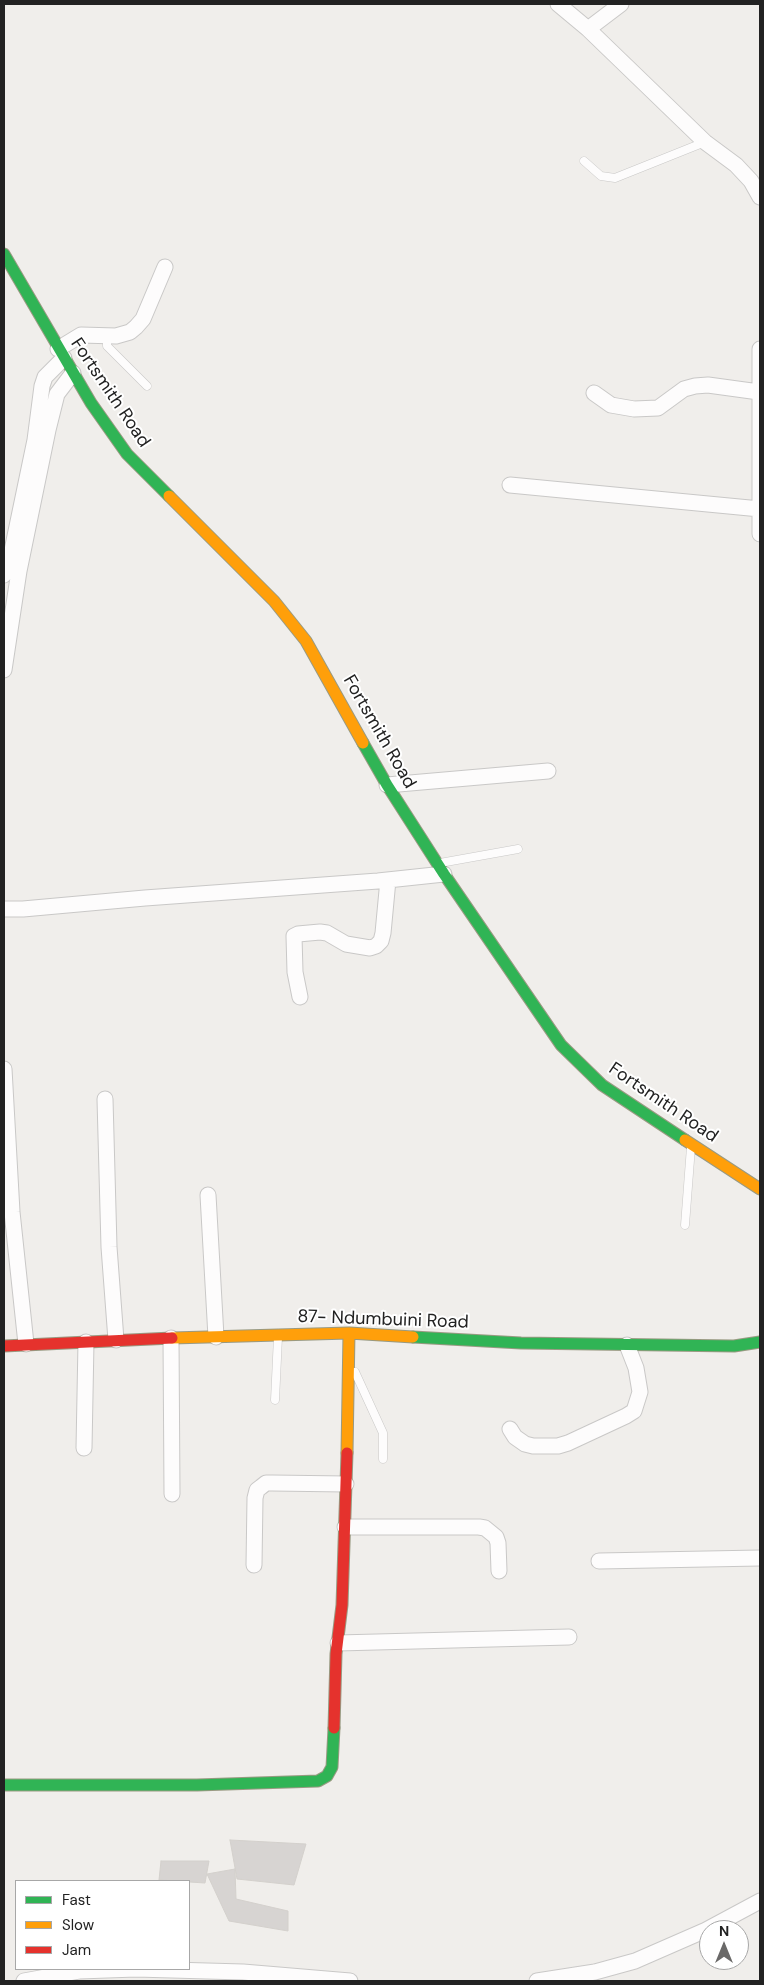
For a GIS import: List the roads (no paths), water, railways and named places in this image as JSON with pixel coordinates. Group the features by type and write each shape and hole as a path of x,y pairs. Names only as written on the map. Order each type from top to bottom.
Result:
{"street":[{"path":"558,4 588,29 705,142 736,165 752,181 760,197"},
{"path":"588,29 621,4"},
{"name":"Fortsmith Road","path":"4,254 91,403 127,454 274,601 306,641 387,785 441,869 561,1045 602,1085 760,1189"},
{"path":"4,575 10,560 35,440 42,386 45,377 61,354 81,335 107,337 130,332 142,319 165,267"},
{"path":"760,349 760,534"},
{"path":"4,670 19,571 48,430 57,394 73,373"},
{"path":"594,393 611,405 634,409 658,408 684,389 695,386 708,385 759,392"},
{"path":"510,485 760,509"},
{"path":"387,785 548,771"},
{"path":"4,909 388,880 441,869"},
{"path":"300,996 295,972 294,936 320,932 327,933 346,944 364,947 376,946 380,942 383,933 388,880"},
{"path":"4,1069 12,1212 26,1344"},
{"path":"105,1098 109,1247 116,1340"},
{"path":"208,1194 216,1337"},
{"path":"4,1786 198,1785 318,1781 330,1772 332,1767 338,1643 342,1605 349,1333"},
{"name":"87- Ndumbuini Road","path":"4,1346 116,1340 349,1333 521,1343 734,1346 760,1342"},
{"path":"172,1338 172,1494"},
{"path":"84,1448 86,1342"},
{"path":"510,1429 515,1437 525,1444 533,1446 558,1446 634,1411 640,1392 636,1368 627,1344"},
{"path":"254,1565 255,1498 257,1490 261,1486 272,1483 346,1484"},
{"path":"345,1527 485,1528 496,1537 499,1570"},
{"path":"600,1561 760,1558"},
{"path":"338,1643 569,1636"},
{"path":"537,1981 586,1974 635,1961 706,1930 760,1901"},
{"path":"24,1981 128,1970"},
{"path":"149,1970 241,1977 350,1981"}],"lane":[{"path":"584,161 601,176 615,178 705,142"},
{"path":"107,337 108,346 148,386"},
{"path":"441,869 518,849"},
{"path":"685,1225 691,1144"},
{"path":"275,1400 279,1335"},
{"path":"349,1359 383,1433 383,1460"}]}
